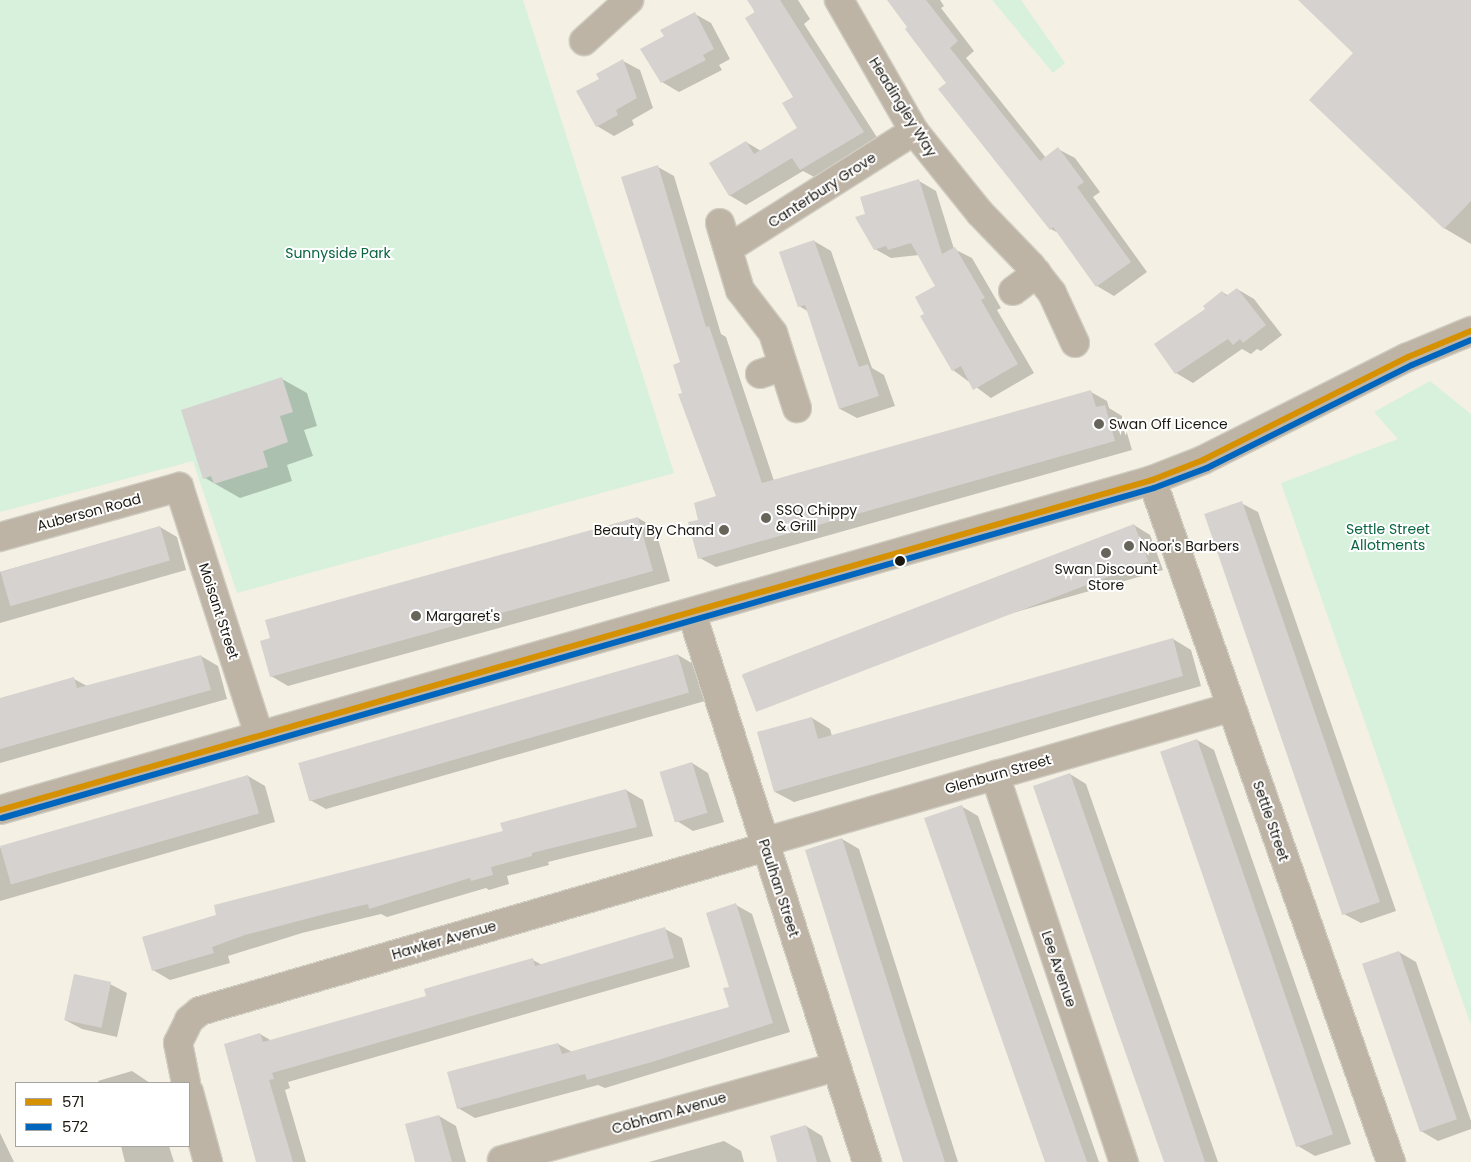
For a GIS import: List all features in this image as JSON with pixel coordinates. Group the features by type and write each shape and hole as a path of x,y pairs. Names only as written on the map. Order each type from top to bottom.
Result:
{"street":[{"name":"Headingley Way","path":"839,0 914,131 943,171 1037,273 1057,302 1075,343"},
{"path":"584,41 617,3"},
{"name":"Canterbury Grove","path":"729,248 914,131"},
{"path":"720,223 740,290 773,333 772,370 797,408"},
{"path":"1013,291 1037,273"},
{"path":"0,810 259,735 692,614 1152,480 1203,460 1408,357 1471,330"},
{"name":"Settle Street","path":"1152,480 1385,1161"},
{"name":"Auberson Road","path":"0,537 179,488"},
{"name":"Moisant Street","path":"179,488 259,735"},
{"name":"Paulhan Street","path":"692,614 867,1162"},
{"name":"Glenburn Street","path":"765,844 1231,707"},
{"name":"Lee Avenue","path":"995,775 1124,1162"},
{"name":"Hawker Avenue","path":"186,1082 178,1043 189,1020 200,1011 765,844"},
{"name":"Cobham Avenue","path":"502,1160 836,1067"},
{"path":"190,1096 208,1162"}],"green space":[{"name":"Sunnyside Park","path":"0,0 523,0 674,473 237,593 193,461 0,512"},
{"path":"992,0 1021,0 1065,63 1053,73"},
{"name":"Settle Street Allotments","path":"1430,381 1471,414 1471,1025 1281,483 1398,439 1374,412"}],"building":[{"path":"747,0 780,0 864,132 800,170 792,158 729,196 709,163 746,141 754,154 797,128 782,103 793,97 745,18 755,12"},
{"path":"887,0 926,0 958,41 950,48 1040,161 1058,147 1084,182 1077,187 1131,262 1096,287 1053,227 1050,230 938,89 946,83 905,29 907,27"},
{"path":"1298,0 1471,0 1471,201 1444,229 1309,100 1353,53"},
{"path":"695,12 714,49 703,55 706,60 661,83 640,49 664,36 660,30"},
{"path":"623,59 637,98 616,110 618,115 596,127 576,91 599,79 596,74"},
{"path":"658,165 706,327 709,326 762,483 1091,390 1096,407 1105,405 1115,441 698,559 688,522 698,520 694,503 716,496 678,394 682,393 673,365 680,362 621,177"},
{"path":"919,179 942,254 955,247 985,298 981,300 1018,364 973,390 961,366 952,371 920,316 924,314 915,297 935,286 911,243 888,250 886,246 874,250 855,217 865,214 860,197"},
{"path":"814,240 859,367 868,364 879,396 839,409 805,305 798,307 779,252"},
{"path":"1237,288 1266,325 1243,343 1240,339 1233,345 1228,339 1175,374 1154,344 1205,309 1203,306 1222,291 1226,296"},
{"path":"282,377 293,412 280,416 288,442 263,451 268,467 214,484 211,476 203,479 181,410"},
{"path":"1242,501 1380,902 1342,915 1204,514"},
{"path":"638,517 653,571 270,677 260,641 270,638 265,620"},
{"path":"1134,524 1148,561 756,712 742,675"},
{"path":"160,526 170,561 10,606 0,572"},
{"path":"1173,638 1183,676 774,792 757,732 812,717 818,739"},
{"path":"678,654 689,692 309,801 298,763"},
{"path":"201,655 211,690 0,749 0,698 74,677 77,688"},
{"path":"1197,739 1333,1134 1296,1147 1160,752"},
{"path":"692,762 707,813 675,823 659,772"},
{"path":"1070,773 1205,1162 1164,1162 1115,1023 1033,786"},
{"path":"248,775 259,813 11,885 0,846"},
{"path":"626,789 637,827 532,853 532,856 491,867 493,875 471,881 470,878 369,909 368,904 245,935 212,947 214,953 152,971 142,937 216,915 214,905 503,831 500,823"},
{"path":"962,805 1087,1162 1045,1162 924,818"},
{"path":"842,838 945,1162 903,1162 805,850"},
{"path":"736,903 773,1023 652,1062 587,1080 585,1074 457,1109 447,1072 558,1043 562,1054 729,1007 723,988 729,987 706,913"},
{"path":"665,927 674,958 272,1073 274,1079 269,1080 293,1162 256,1162 224,1044 260,1033 263,1042 426,996 424,989 469,976 533,958 535,966"},
{"path":"1399,951 1457,1119 1420,1132 1362,964"},
{"path":"74,974 111,982 101,1028 64,1020"},
{"path":"439,1115 452,1162 415,1162 405,1124"},
{"path":"806,1125 817,1162 777,1162 770,1136"}],"transit line":[{"name":"571","path":"0,810 1152,480 1203,460 1408,357 1471,331"},
{"name":"572","path":"2,818 1154,488 1207,468 1412,365 1471,340"}],"place":[{"name":"Swan Off Licence","path":"1099,424"},
{"name":"SSQ Chippy & Grill","path":"766,518"},
{"name":"Beauty By Chand","path":"724,530"},
{"name":"Noor's Barbers","path":"1129,546"},
{"name":"Swan Discount Store","path":"1106,553"},
{"name":"Margaret's","path":"416,616"}]}
